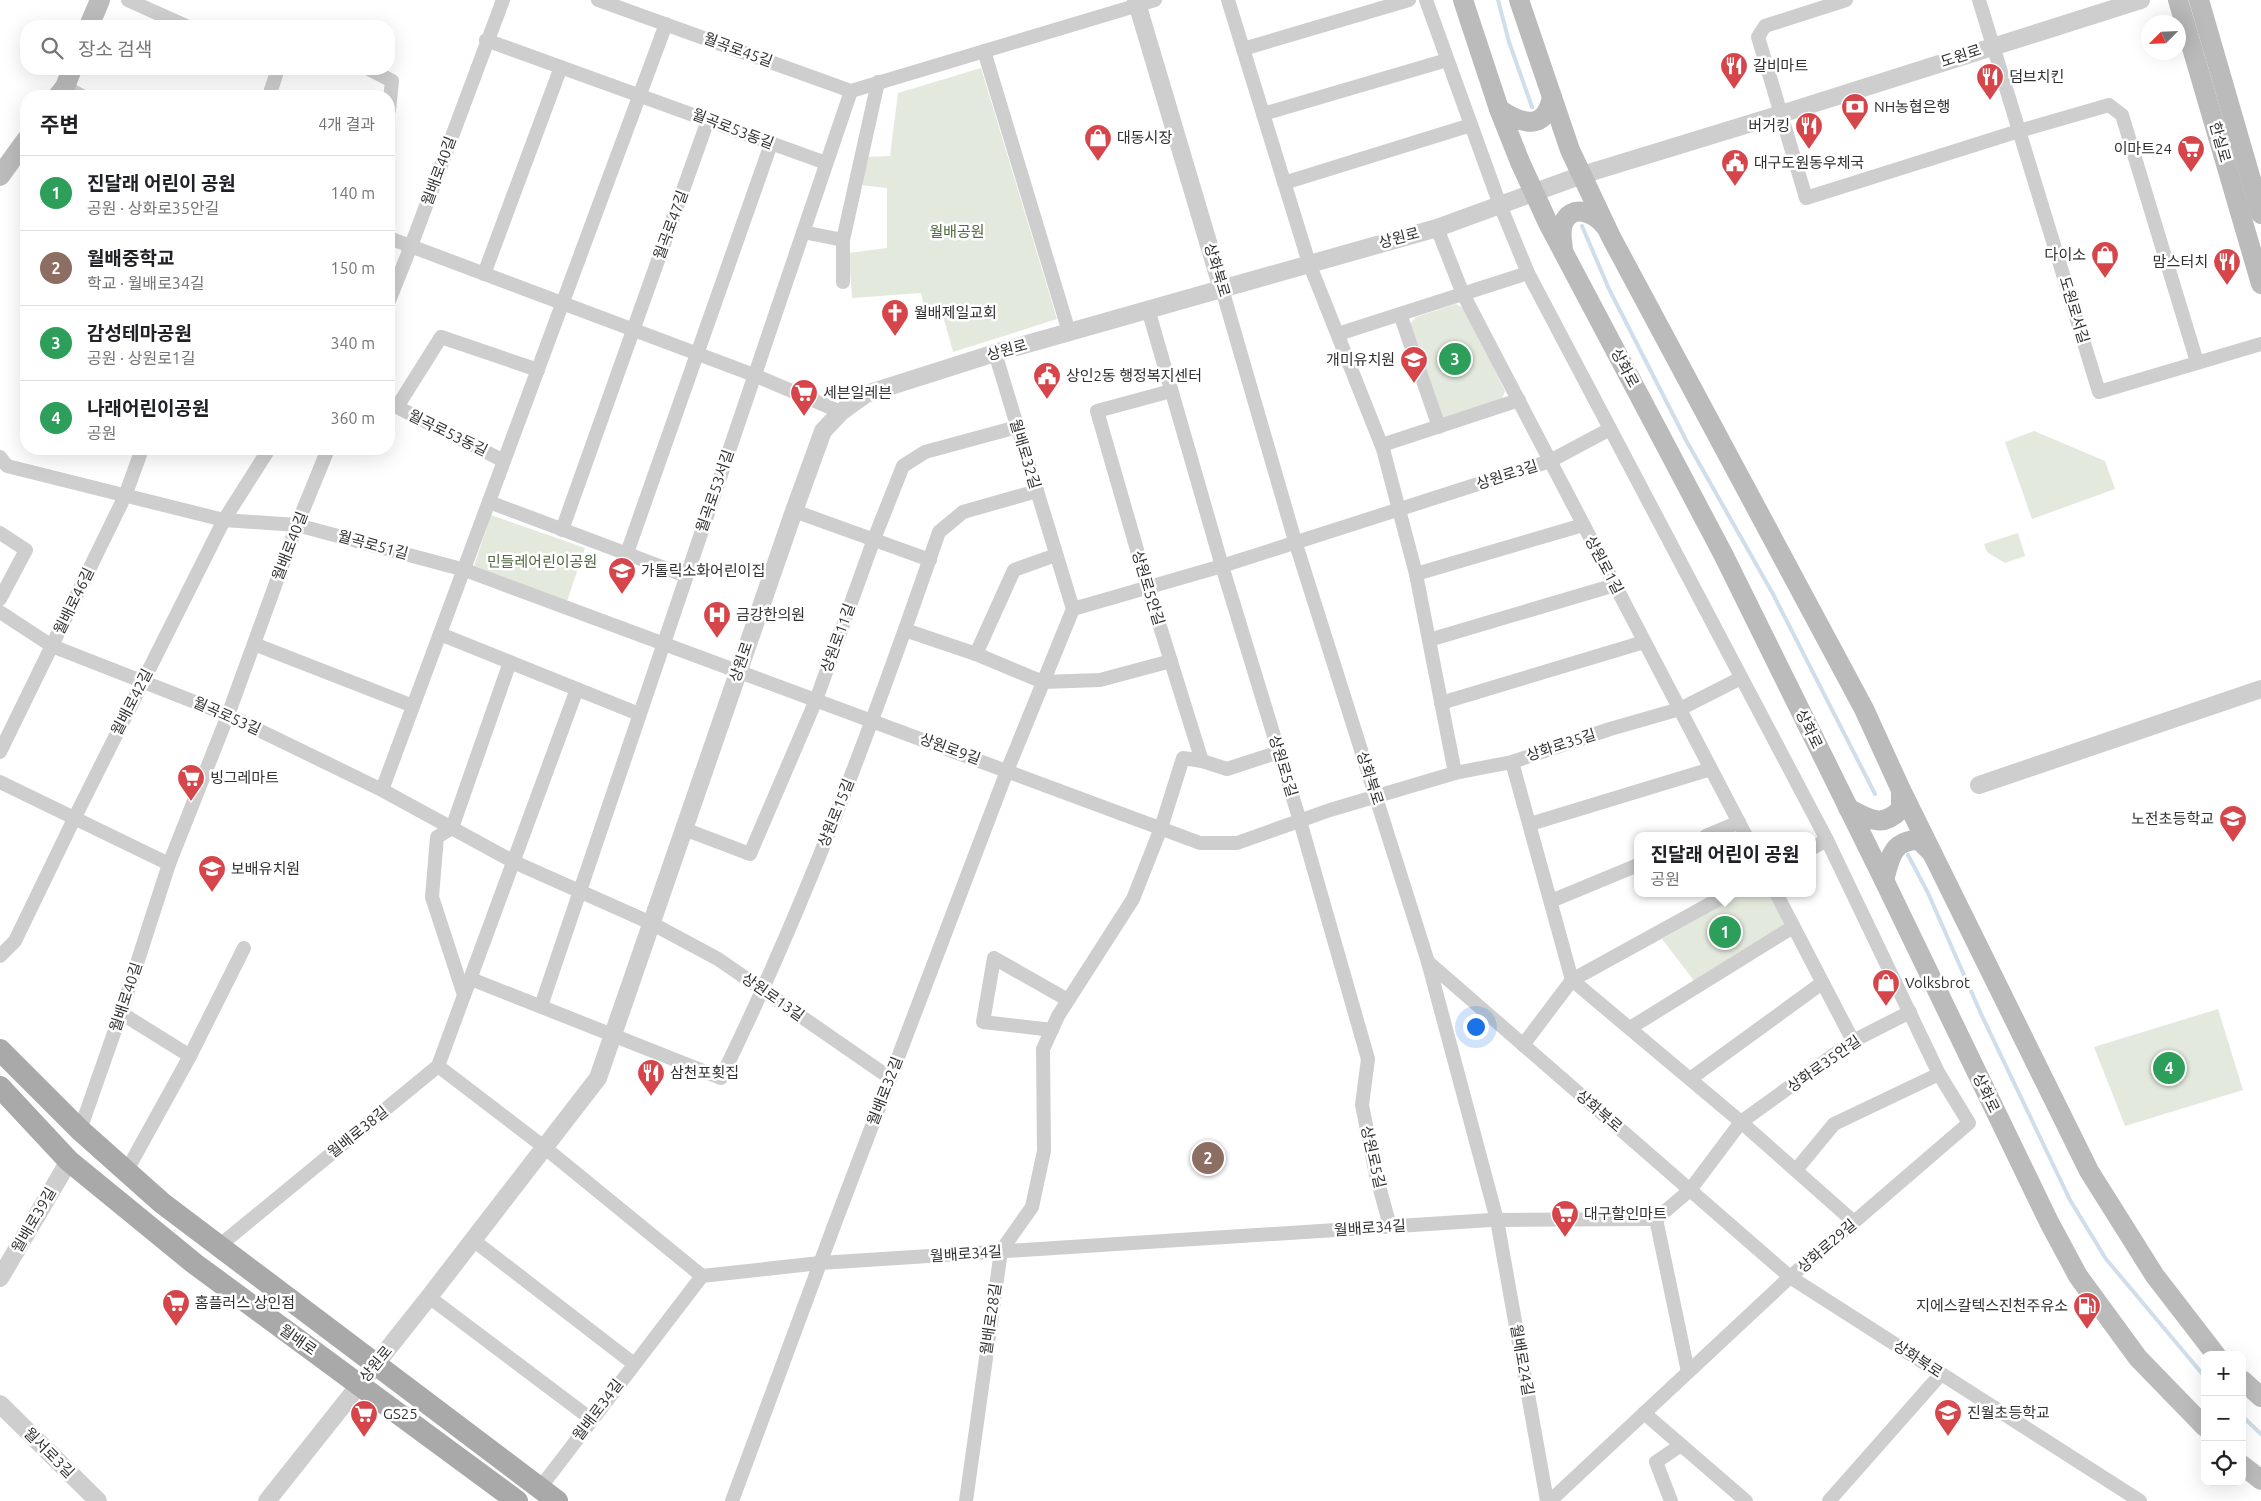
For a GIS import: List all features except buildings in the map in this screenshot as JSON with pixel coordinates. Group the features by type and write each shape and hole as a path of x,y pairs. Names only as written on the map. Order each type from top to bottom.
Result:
{"main road":[{"path":"92,20 100,0"},
{"name":"상화로","path":"1463,0 1500,109 1534,193 1723,554 1884,880 2049,1222 2078,1276 2138,1358 2201,1423"},
{"path":"1519,0 1570,150 1606,227 1864,709 1931,852 2088,1171 2156,1276 2213,1351"},
{"name":"한실로","path":"2178,0 2261,284"},
{"name":"한실로","path":"2199,0 2261,214"},
{"path":"1500,109 1514,118 1530,123 1543,118 1549,108 1552,97"},
{"path":"0,176 20,148"},
{"path":"1564,252 1562,225 1573,212 1584,211 1589,213 1600,220 1606,227"},
{"path":"1848,808 1876,821 1888,820 1901,809 1901,790"},
{"path":"1884,880 1894,851 1902,842 1919,840 1931,852"},
{"name":"월배로","path":"0,1050 80,1130 162,1203 548,1494"},
{"name":"월배로","path":"0,1087 69,1161 252,1308 360,1384 517,1501"},
{"path":"2246,1384 2261,1397"},
{"path":"2246,1468 2261,1480"}],"street":[{"path":"128,0 173,20"},
{"name":"월배로40길","path":"395,286 486,40 503,0"},
{"name":"월곡로45길","path":"598,0 851,90"},
{"path":"851,90 1137,3 1154,0"},
{"path":"1228,0 1309,263 1382,445 1416,574 1455,773"},
{"path":"1243,49 1409,0"},
{"path":"1426,0 1446,60 1500,205 1528,273 1826,840 1939,1074 1834,1124 1796,1170"},
{"path":"1846,0 1764,26 1758,37 1806,198 2019,131 2109,105 2122,114 2197,362"},
{"name":"도원로서길","path":"1979,0 2098,392 2261,344"},
{"name":"도원로","path":"1582,175 2141,0"},
{"name":"상화북로","path":"1137,3 1295,541 1428,962 1790,1277 2140,1501"},
{"name":"월곡로53동길","path":"382,790 666,24"},
{"path":"486,40 640,95"},
{"path":"984,51 1069,332"},
{"path":"1263,114 1446,60"},
{"path":"484,274 561,67"},
{"path":"271,90 276,75"},
{"path":"380,75 392,81 391,90"},
{"path":"842,282 843,240 878,82"},
{"name":"월곡로53서길","path":"580,891 851,90"},
{"name":"월곡로53동길","path":"640,95 826,163"},
{"name":"월곡로47길","path":"562,530 708,120"},
{"path":"1284,183 1471,125"},
{"path":"627,553 771,144"},
{"name":"상원로","path":"267,1501 376,1365 598,1078 794,510 823,431 841,412 866,394 995,353 1437,228 1582,175"},
{"name":"상원로1길","path":"1437,228 1463,294 1744,832"},
{"path":"803,232 843,240"},
{"path":"395,240 754,375 841,412"},
{"path":"1338,334 1528,273"},
{"name":"상원로5길","path":"1148,309 1222,566 1300,821 1368,1059 1362,1105 1376,1175 1390,1226"},
{"path":"1400,314 1439,427"},
{"name":"월곡로53동길","path":"504,461 397,408 441,337 538,370"},
{"name":"월배로32길","path":"732,1501 890,1078 1008,771 1073,609 995,353"},
{"name":"상원로5안길","path":"1171,391 1097,412 1148,588 1202,761"},
{"path":"1382,445 1519,400"},
{"name":"상원로11길","path":"684,829 750,854 816,700 874,538 903,466 926,452 1017,427"},
{"name":"상원로3길","path":"1399,510 1550,461 1610,429"},
{"name":"월배로46길","path":"0,752 125,496 140,455"},
{"name":"월배로42길","path":"0,956 15,941 142,681 224,520 265,455"},
{"name":"월배로40길","path":"80,1130 121,1013 169,864 228,715 297,525 326,455"},
{"name":"월곡로51길","path":"0,457 7,466 125,496 224,520 297,525 464,570 738,671"},
{"name":"상원로15길","path":"612,1036 720,1078 764,991 873,721 939,532 963,512 1037,492"},
{"path":"489,502 686,576"},
{"path":"794,510 930,560"},
{"path":"1073,609 1222,566 1295,541 1399,510"},
{"path":"1416,574 1584,525"},
{"path":"0,533 26,550 0,599"},
{"path":"976,654 1014,570 1056,555"},
{"path":"1429,640 1615,584"},
{"name":"월곡로53길","path":"0,612 52,646 228,715 382,790 514,862 651,923"},
{"path":"905,630 976,654 1044,682 1100,680 1171,661"},
{"path":"440,634 639,714"},
{"path":"1442,703 1644,642"},
{"path":"254,644 412,706"},
{"path":"464,996 432,896 436,837 452,828 510,662"},
{"name":"상원로9길","path":"738,671 1200,844 1237,843 1300,821 1376,798"},
{"name":"상화로35길","path":"1376,798 1455,773 1512,762 1610,729 1680,710 1741,678"},
{"path":"578,689 438,1066 544,1147 702,1276"},
{"path":"1979,785 2261,689"},
{"path":"1161,828 1184,758 1202,761 1227,769 1279,752"},
{"path":"1512,762 1572,980 1742,1122 1854,1222"},
{"path":"1530,824 1711,769"},
{"path":"0,782 169,864"},
{"path":"1715,832 1739,822"},
{"name":"월배로28길","path":"966,1501 1001,1252 1032,1207 1044,1152 1043,1049 1068,1000 1133,898 1161,828"},
{"path":"1816,846 1826,840"},
{"path":"1551,901 1634,867"},
{"path":"541,1006 580,891"},
{"path":"1523,1045 1572,980 1723,897"},
{"path":"1778,897 1853,1041"},
{"name":"상원로13길","path":"651,923 718,959 890,1078"},
{"path":"1630,1028 1793,927"},
{"path":"126,1172 190,1056 244,948"},
{"path":"1052,1030 983,1022 994,958 1068,1000"},
{"name":"월배로24길","path":"1428,962 1497,1220 1549,1501"},
{"path":"471,979 612,1036"},
{"path":"1690,1079 1822,983"},
{"name":"상화로35안길","path":"1656,1219 1690,1190 1742,1122 1853,1041 1910,1012"},
{"path":"121,1013 190,1056"},
{"name":"월배로38길","path":"219,1246 438,1066"},
{"name":"상화로29길","path":"1549,1501 1790,1277 1969,1123 1939,1074"},
{"name":"월배로39길","path":"0,1278 69,1161"},
{"path":"1497,1220 1656,1219 1688,1372"},
{"name":"월배로34길","path":"548,1494 591,1419 702,1276 820,1263 1497,1220"},
{"path":"472,1240 634,1364"},
{"path":"429,1297 591,1419"},
{"path":"1829,1501 1941,1374"},
{"name":"월서로3길","path":"0,1404 98,1501"},
{"path":"1644,1413 1746,1501"},
{"path":"1671,1501 1656,1462 1681,1445"}],"green space":[{"name":"월배공원","path":"981,68 1057,319 953,352 940,305 925,311 921,293 852,298 849,253 887,248 887,188 861,185 865,157 890,156 898,93"},
{"path":"1456,304 1465,309 1505,391 1501,402 1447,421 1439,416 1408,326 1416,317"},
{"path":"2034,431 2105,461 2115,489 2032,519 2005,442"},
{"name":"민들레어린이공원","path":"491,515 585,548 567,601 474,566"},
{"path":"2018,533 2025,556 2005,563 1987,552 1984,544"},
{"path":"1737,897 1770,897 1786,925 1695,982 1662,939"},
{"path":"2218,1009 2243,1090 2125,1126 2094,1047"}],"waterway":[{"path":"1498,0 1509,42 1532,107"},
{"path":"1582,226 1609,289 1687,442 1773,594 1875,794"},
{"path":"1908,855 1928,893 1982,1016 2070,1200 2106,1259 2201,1372"},
{"path":"2246,1420 2261,1434"}],"place":[{"name":"갈비마트","path":"1734,90"},
{"name":"덤브치킨","path":"1990,101"},
{"name":"NH농협은행","path":"1855,131"},
{"name":"버거킹","path":"1809,150"},
{"name":"대동시장","path":"1098,162"},
{"name":"이마트24","path":"2191,173"},
{"name":"대구도원동우체국","path":"1735,187"},
{"name":"다이소","path":"2105,279"},
{"name":"맘스터치","path":"2227,286"},
{"name":"월배제일교회","path":"895,337"},
{"name":"감성테마공원","path":"1455,359"},
{"name":"개미유치원","path":"1414,384"},
{"name":"상인2동 행정복지센터","path":"1047,400"},
{"name":"세븐일레븐","path":"804,417"},
{"name":"가톨릭소화어린이집","path":"622,595"},
{"name":"금강한의원","path":"717,639"},
{"name":"빙그레마트","path":"191,802"},
{"name":"노전초등학교","path":"2233,843"},
{"name":"보배유치원","path":"212,893"},
{"name":"진달래 어린이 공원","path":"1725,932"},
{"name":"Volksbrot","path":"1886,1007"},
{"name":"나래어린이공원","path":"2169,1068"},
{"name":"삼천포횟집","path":"651,1097"},
{"name":"월배중학교","path":"1208,1158"},
{"name":"대구할인마트","path":"1565,1238"},
{"name":"홈플러스 상인점","path":"176,1327"},
{"name":"지에스칼텍스진천주유소","path":"2087,1330"},
{"name":"진월초등학교","path":"1948,1437"},
{"name":"GS25","path":"364,1438"}]}
